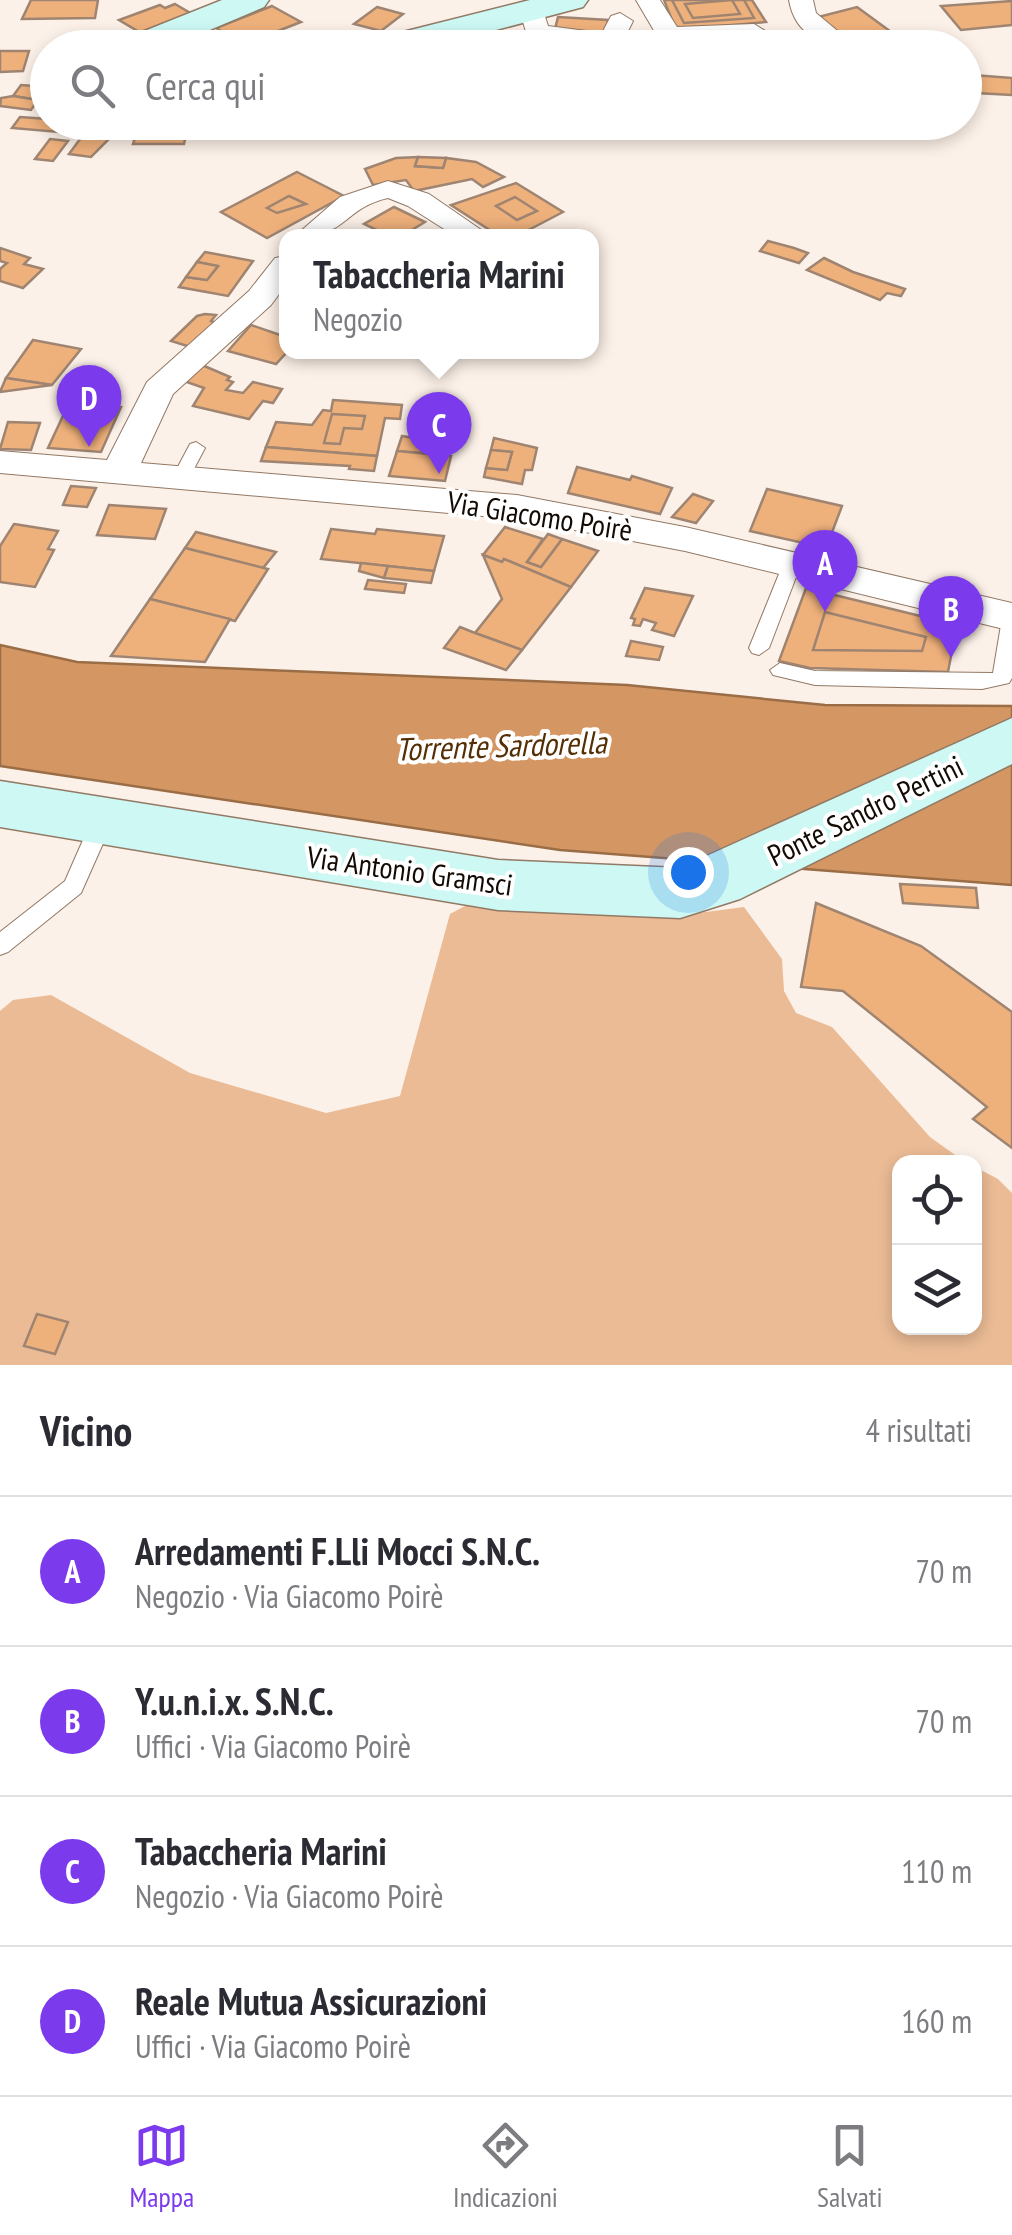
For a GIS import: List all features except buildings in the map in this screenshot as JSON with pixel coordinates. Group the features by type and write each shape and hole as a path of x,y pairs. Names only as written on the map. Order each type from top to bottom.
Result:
{"main road":[{"path":"179,30 252,0"},
{"path":"535,30 572,0"},
{"name":"Ponte Sandro Pertini","path":"718,881 1012,739"},
{"name":"Via Antonio Gramsci","path":"0,804 498,885 680,893 718,881"}],"street":[{"path":"648,0 666,30"},
{"path":"801,0 804,16 822,30"},
{"path":"618,30 620,21"},
{"path":"319,229 348,205 380,190 398,191 463,229"},
{"path":"118,474 160,389 260,298 279,274"},
{"name":"Via Giacomo Poirè","path":"0,462 118,474 188,463 516,507 686,538 1012,618"}],"lane":[{"path":"759,648 792,564"},
{"path":"780,670 815,678 982,682 1002,678 1012,618"},
{"path":"0,945 72,887 102,821"}],"shaded area":[{"path":"480,898 668,917 744,907 782,959 784,991 796,1013 832,1027 930,1137 955,1155 892,1155 892,1335 982,1335 982,1171 1012,1193 1012,1365 0,1365 0,1011 13,1000 51,995 190,1073 326,1113 400,1096 450,914"}],"water":[{"name":"Torrente Sardorella","path":"0,645 77,662 627,685 825,705 1012,706 1012,885 560,850 0,766"}],"place":[{"name":"Reale Mutua Assicurazioni","path":"89,447"},
{"name":"Tabaccheria Marini","path":"439,474"},
{"name":"Arredamenti F.Lli Mocci S.N.C.","path":"825,612"},
{"name":"Y.u.n.i.x. S.N.C.","path":"951,658"}]}
